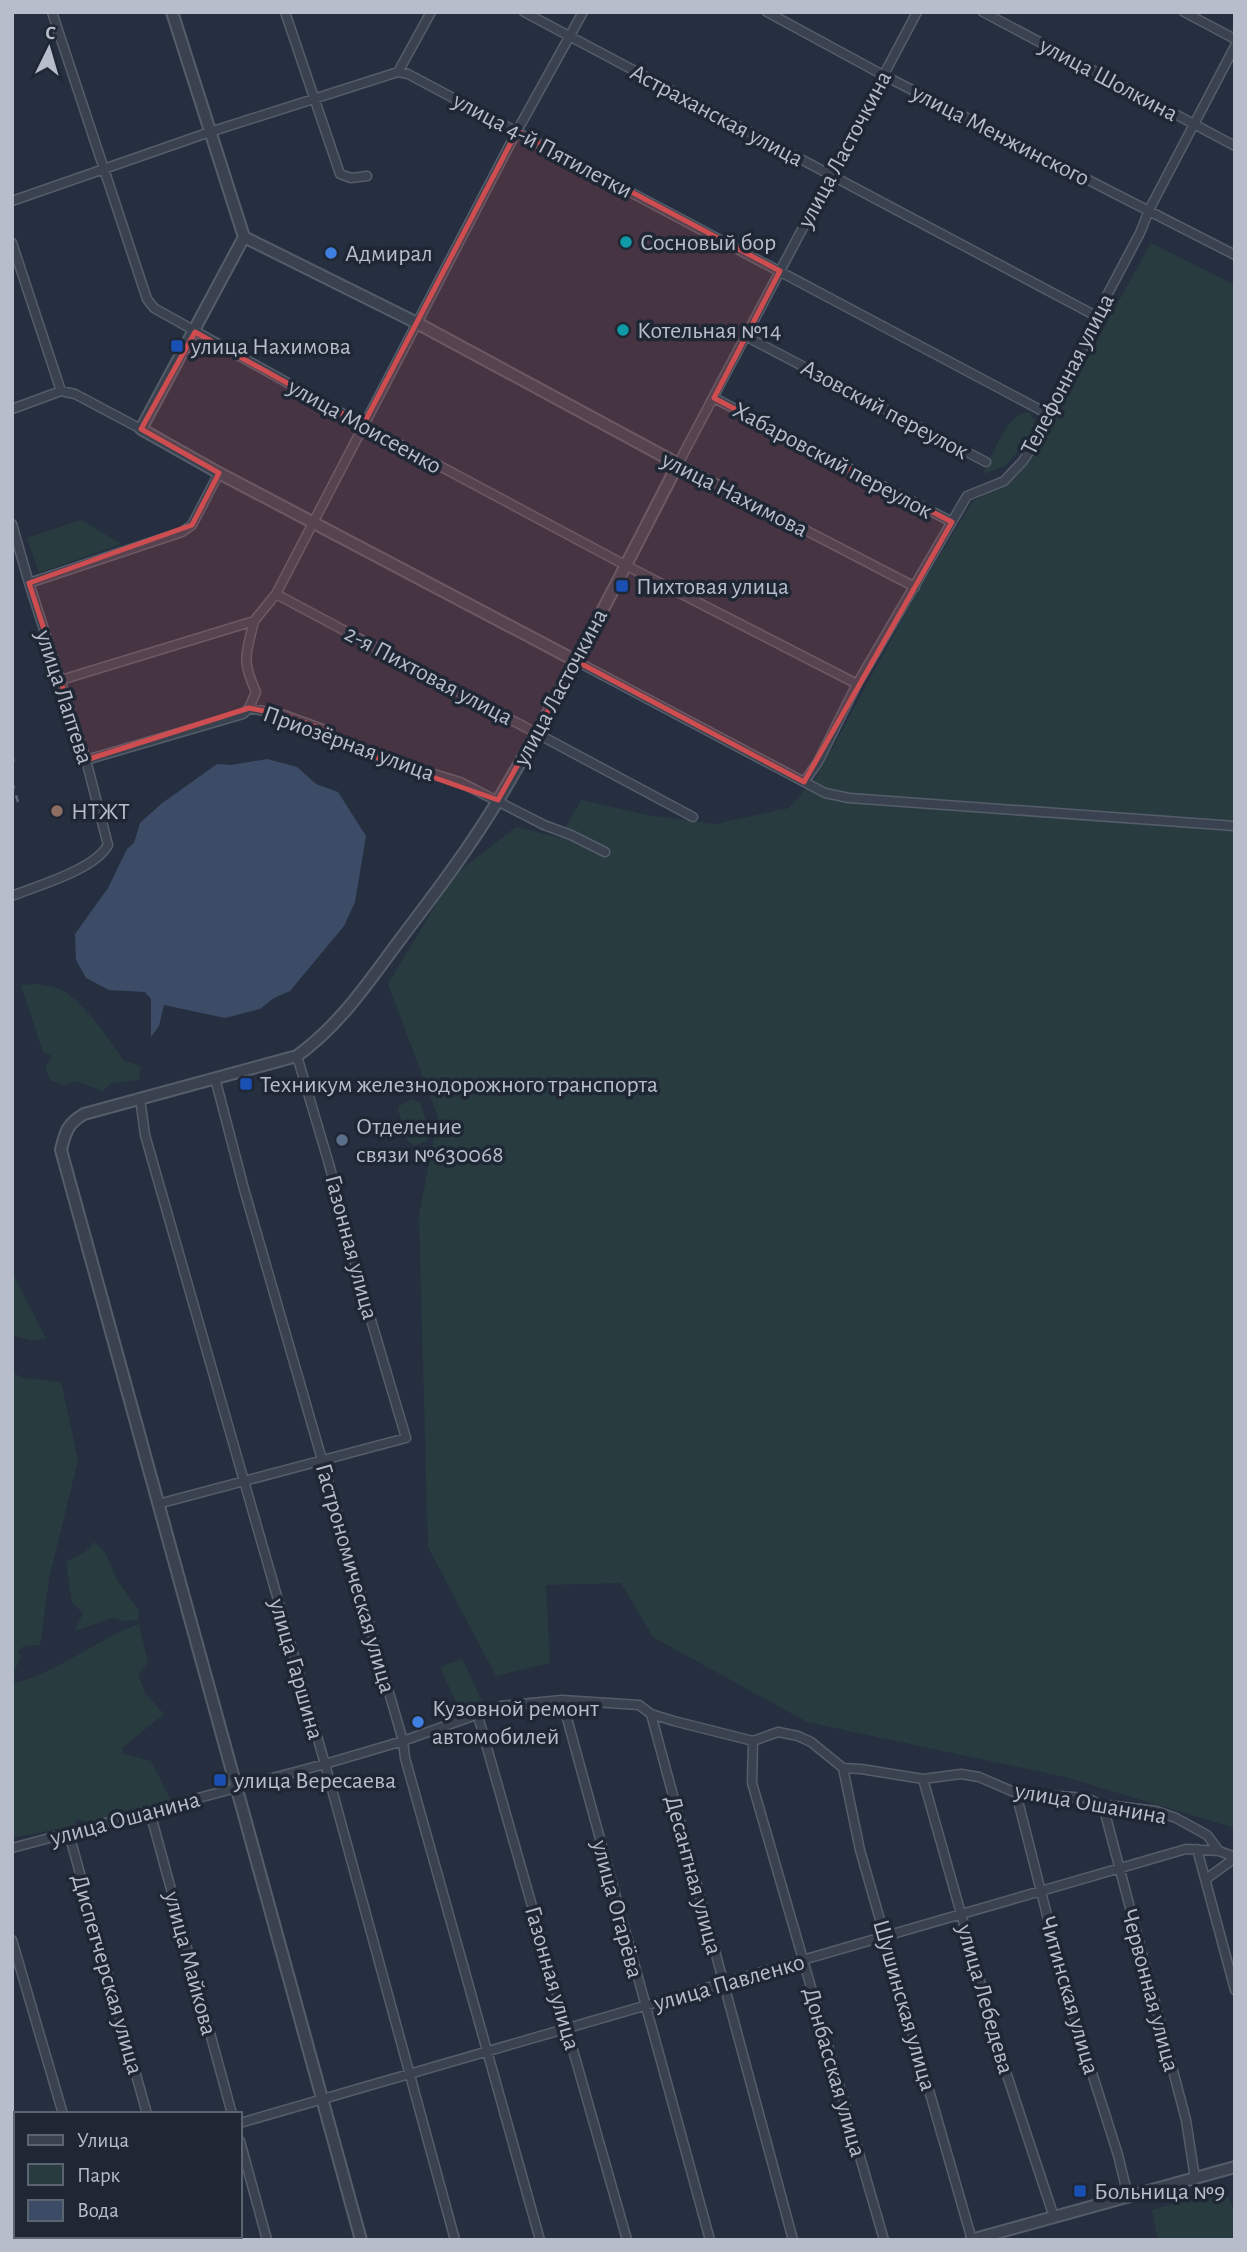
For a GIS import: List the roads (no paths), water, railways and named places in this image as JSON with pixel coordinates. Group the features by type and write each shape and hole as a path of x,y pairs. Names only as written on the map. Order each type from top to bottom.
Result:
{"street":[{"name":"улица Моисеенко","path":"52,12 147,299 154,308 363,425 625,565 857,684"},
{"path":"141,429 244,237 172,12"},
{"path":"285,12 340,174 351,178 367,176"},
{"path":"12,201 209,132 397,72 431,12"},
{"name":"Астраханская улица","path":"524,12 1096,316"},
{"path":"249,708 256,692 245,668 254,621 276,594 517,131 583,12"},
{"name":"улица Менжинского","path":"767,12 883,75 1235,255"},
{"name":"улица Ласточкина","path":"158,1504 61,1150 65,1131 72,1121 84,1114 297,1056 322,1038 345,1014 435,894 498,800 537,732 917,12"},
{"name":"улица Шолкина","path":"983,12 1235,146"},
{"path":"1184,12 1235,39"},
{"name":"Телефонная улица","path":"804,782 818,762 857,684 967,496 1004,481 1023,461 1037,440 1046,412 1059,397 1149,210 1235,46"},
{"name":"улица 4-й Пятилетки","path":"397,72 408,74 517,131 1046,412"},
{"name":"улица Нахимова","path":"244,237 417,323 678,464 915,587"},
{"path":"12,243 61,391"},
{"name":"Азовский переулок","path":"747,337 986,462"},
{"path":"12,409 61,391 75,394 219,473 825,793 849,798 1235,826"},
{"name":"Хабаровский переулок","path":"714,398 952,522"},
{"path":"29,583 182,532 192,525 219,473"},
{"name":"улица Лаптева","path":"12,524 86,760 108,845 104,852 87,865 12,895"},
{"name":"2-я Пихтовая улица","path":"276,594 693,817"},
{"path":"61,680 254,621"},
{"name":"Приозёрная улица","path":"86,760 243,714 249,708 284,715 325,730 336,742 355,750 460,782 544,825 572,835 605,852"},
{"name":"Газонная улица","path":"297,1056 361,1286 407,1438 323,1462"},
{"name":"Гастрономическая улица","path":"215,1078 244,1189 403,1741 405,1758 540,2240"},
{"name":"улица Гаршина","path":"140,1098 145,1135 325,1764 455,2240"},
{"path":"323,1462 158,1504 361,2240"},
{"name":"улица Ошанина","path":"12,1848 325,1764 403,1741 502,1706 562,1700 639,1705 651,1714 752,1741 778,1732 798,1736 811,1742 843,1768 923,1779 961,1774 979,1777 1016,1793 1087,1798 1099,1804 1156,1811 1176,1818 1207,1835 1219,1851 1235,1857"},
{"name":"улица Огарёва","path":"562,1700 710,2240"},
{"name":"Десантная улица","path":"651,1714 793,2240"},
{"name":"Газонная улица","path":"478,1716 627,2240"},
{"name":"Донбасская улица","path":"752,1741 752,1783 884,2240"},
{"name":"Шушинская улица","path":"843,1768 860,1850 972,2240"},
{"name":"улица Лебедева","path":"923,1779 1004,2066 1054,2217"},
{"name":"Читинская улица","path":"1016,1793 1068,1994 1128,2196"},
{"name":"Червонная улица","path":"1099,1804 1105,1813 1186,2120 1195,2178"},
{"name":"улица Майкова","path":"150,1812 231,2112"},
{"name":"Диспетчерская улица","path":"69,1834 146,2112"},
{"name":"улица Павленко","path":"242,2122 1186,1849 1219,1851"},
{"path":"1197,1849 1235,1990"},
{"path":"1206,1879 1235,1857"},
{"path":"12,1940 62,2112"},
{"path":"242,2148 267,2240"},
{"path":"972,2240 1235,2167"}],"water":[{"path":"267,759 297,767 316,784 338,792 366,836 355,902 344,926 290,991 274,998 260,1009 225,1018 164,1005 159,1026 151,1037 151,999 145,992 109,990 86,978 76,960 75,934 108,888 127,849 134,843 140,823 161,804 217,764 231,765"}],"railway":[{"path":"12,755 15,767"},
{"path":"12,782 18,802"}],"place":[{"name":"Сосновый бор","path":"626,242"},
{"name":"Адмирал","path":"331,253"},
{"name":"Котельная №14","path":"623,330"},
{"name":"улица Нахимова","path":"177,346"},
{"name":"Пихтовая улица","path":"622,586"},
{"name":"НТЖТ","path":"57,811"},
{"name":"Техникум железнодорожного транспорта","path":"246,1084"},
{"name":"Отделение связи №630068","path":"342,1140"},
{"name":"Кузовной ремонт автомобилей","path":"418,1722"},
{"name":"улица Вересаева","path":"220,1780"},
{"name":"Больница №9","path":"1080,2191"}]}
